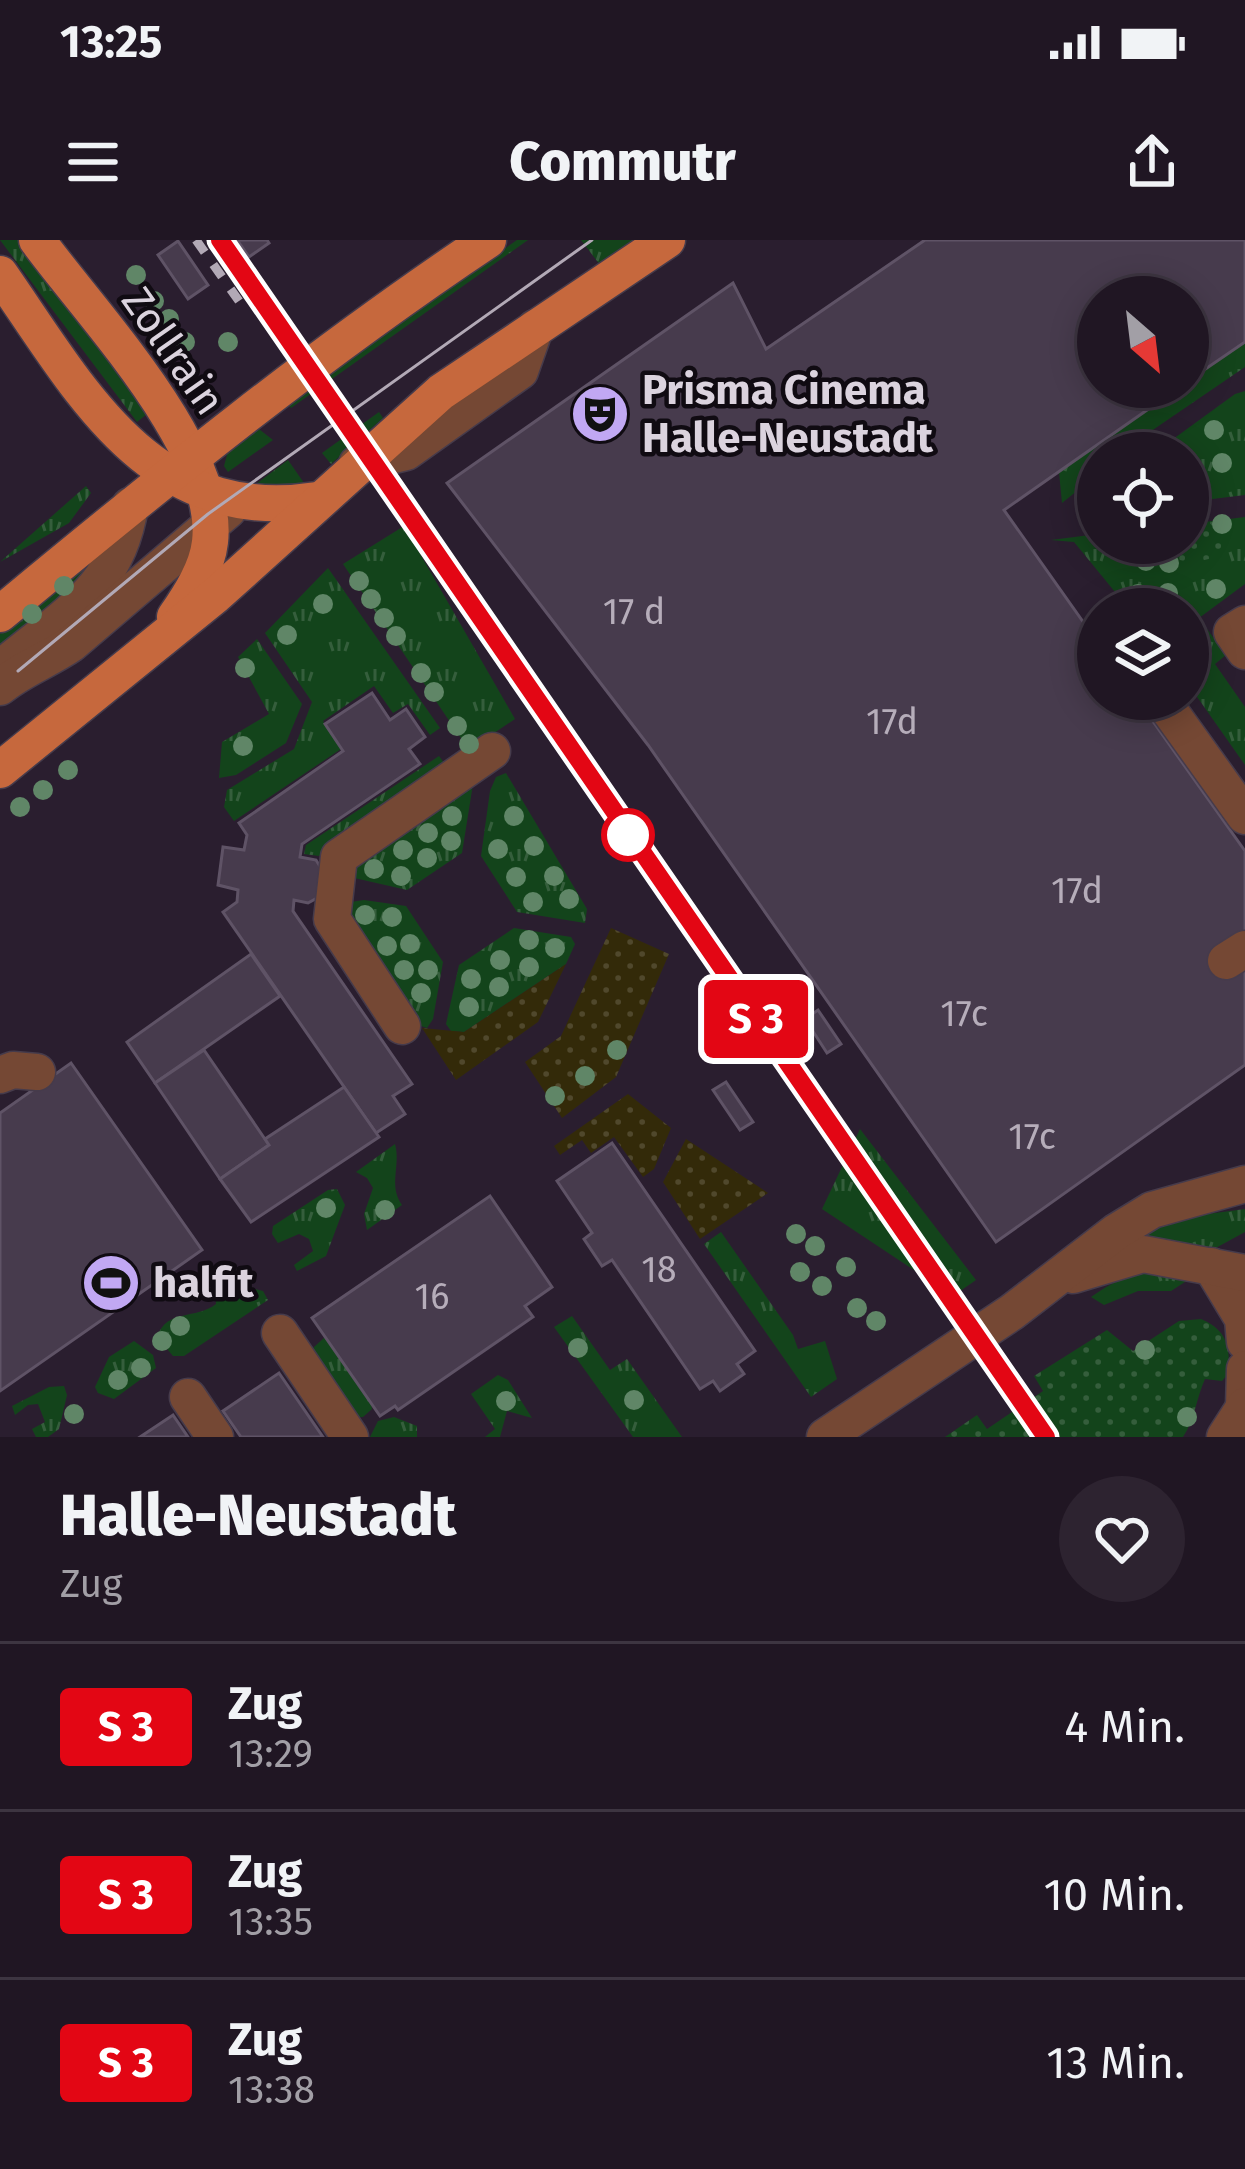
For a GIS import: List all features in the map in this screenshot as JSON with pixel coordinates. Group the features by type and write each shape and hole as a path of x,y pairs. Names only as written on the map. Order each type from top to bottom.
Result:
{"main road":[{"name":"Zollrain","path":"38,240 167,410 181,465"},
{"path":"0,614 339,343 488,240"},
{"path":"0,770 216,595 441,392 667,240"},
{"name":"Zollrain","path":"0,274 123,443 129,464 130,506"},
{"name":"Zollrain","path":"123,443 181,465"},
{"path":"181,465 218,506 317,500"},
{"path":"151,649 194,587 210,546 218,506"}],"street":[{"path":"5,678 102,583 118,555 130,506"},
{"path":"5,678 47,661 71,644 218,506"},
{"path":"1245,624 1232,632 1245,651"},
{"path":"1176,720 1245,816"},
{"path":"402,1026 332,919 339,857 492,751"},
{"path":"0,1075 13,1070 37,1072"},
{"path":"840,1433 1152,1210 1238,1189"},
{"path":"1052,1281 1143,1254 1228,1269 1245,1342"},
{"path":"280,1334 350,1437"},
{"path":"1225,1437 1245,1406 1245,1369"},
{"path":"188,1397 215,1437"}],"green space":[{"path":"0,240 18,240 147,414 137,422"},
{"path":"517,240 528,240 291,408 286,402"},
{"path":"581,240 640,240 600,265"},
{"path":"1245,342 1245,367 1209,392 1209,367"},
{"path":"1245,391 1245,495 1209,499 1209,432 1183,432"},
{"path":"1150,408 1185,408 1150,432 1116,432"},
{"path":"379,412 383,418 331,464 322,453"},
{"path":"255,426 273,440 228,472 224,466 230,444"},
{"path":"1077,459 1077,491 1062,503 1059,472"},
{"path":"288,460 304,483 248,490"},
{"path":"86,486 91,493 69,523 0,562"},
{"path":"1245,517 1245,584 1209,611 1209,588 1112,588 1092,564 1209,564 1209,521"},
{"path":"1209,522 1223,540 1221,556 1209,559"},
{"path":"404,526 515,719 469,750 343,564"},
{"path":"95,553 101,562 0,656 0,634"},
{"path":"328,568 440,728 430,735 408,704 393,713 374,686 323,721 341,749 234,821 224,807 227,790 294,749 312,702 265,633"},
{"path":"1209,632 1226,655 1215,664 1245,707 1245,765 1209,714"},
{"path":"257,639 302,704 286,743 236,775 219,778 222,742 269,714 238,657"},
{"path":"439,756 447,767 319,856 304,854 306,845"},
{"path":"506,773 587,909 585,923 517,912 481,856 490,791 496,777"},
{"path":"473,784 462,853 407,890 350,877 353,859"},
{"path":"364,900 406,906 443,962 433,1019 427,1028 415,1024 343,909"},
{"path":"514,928 571,937 575,944 566,964 464,1032 451,1031 446,1024 459,965"},
{"path":"860,1129 976,1280 953,1296 822,1209"},
{"path":"395,1144 396,1190 402,1205 367,1230 364,1214 373,1188 356,1172"},
{"path":"337,1189 345,1205 326,1256 297,1271 294,1265 313,1251 309,1239 299,1234 278,1243 273,1226 328,1190"},
{"path":"1245,1209 1245,1232 1212,1250 1147,1236 1147,1232 1193,1216"},
{"path":"721,1232 798,1349 825,1341 837,1379 811,1397 704,1244"},
{"path":"220,1266 236,1271 243,1286 263,1291 268,1300 184,1356 173,1356 157,1337 175,1318 216,1304 213,1274"},
{"path":"1157,1273 1188,1280 1171,1291 1138,1291 1104,1305 1091,1297 1122,1279"},
{"path":"572,1316 610,1370 627,1359 682,1437 633,1437 554,1327"},
{"path":"1201,1319 1217,1328 1225,1340 1228,1374 1222,1381 1205,1379 1183,1437 945,1437 977,1415 987,1429 1043,1391 1034,1376 1107,1330 1133,1351 1179,1321"},
{"path":"325,1337 371,1403 372,1409 363,1417 356,1417 311,1358 314,1347"},
{"path":"134,1341 153,1355 156,1368 114,1399 98,1393 95,1387 109,1357"},
{"path":"498,1375 508,1380 532,1418 507,1411 500,1437 485,1437 495,1429 471,1394"},
{"path":"64,1386 67,1395 59,1429 48,1437 36,1437 32,1429 45,1422 38,1404 15,1415 12,1406 49,1387"},
{"path":"394,1417 417,1426 417,1437 370,1437 378,1421"}],"sand":[{"path":"611,928 669,954 616,1077 562,1118 525,1062 561,1036"},
{"path":"566,964 538,1022 456,1080 422,1028 464,1032"},
{"path":"628,1094 671,1128 654,1169 643,1177 614,1137 591,1153 582,1140 560,1155 554,1146"},
{"path":"686,1139 768,1193 700,1239 663,1182"}],"building":[{"path":"237,240 267,240 269,243 249,257"},
{"path":"925,240 1245,240 1245,342 1209,367 1209,276 1077,276 1077,408 1150,408 1116,432 1077,432 1077,459 1004,510 1077,613 1077,720 1152,720 1245,851 1245,1065 996,1242 648,745 447,483 733,283 766,349"},
{"path":"178,241 208,285 188,299 158,255"},
{"path":"372,693 390,720 406,709 425,737 409,749 420,764 302,844 300,857 316,860 321,868 317,898 308,903 294,900 293,911 412,1084 393,1096 405,1114 376,1133 223,912 237,902 238,890 218,885 223,847 244,850 247,835 239,823 343,751 325,724"},
{"path":"251,954 280,996 155,1083 127,1042"},
{"path":"818,1010 841,1044 827,1053 805,1019"},
{"path":"204,1050 269,1145 220,1179 155,1083"},
{"path":"71,1063 202,1250 0,1391 0,1113"},
{"path":"726,1082 753,1122 740,1130 713,1090"},
{"path":"344,1087 379,1137 251,1222 220,1179 269,1145 265,1139"},
{"path":"612,1143 755,1351 737,1364 744,1374 720,1391 713,1381 700,1389 612,1260 602,1266 584,1239 592,1233 557,1181"},
{"path":"490,1196 552,1287 525,1306 533,1317 398,1410 395,1406 380,1416 312,1318"},
{"path":"279,1373 323,1437 241,1437 223,1411"},
{"path":"173,1415 188,1437 140,1437"}],"tram line":[{"path":"18,671 208,514 592,240"}],"railway":[{"path":"196,240 239,301"}],"train":[{"path":"220,240 1046,1437"}],"place":[{"name":"Prisma Cinema Halle-Neustadt","path":"600,414"},
{"name":"halfit","path":"111,1283"}]}
